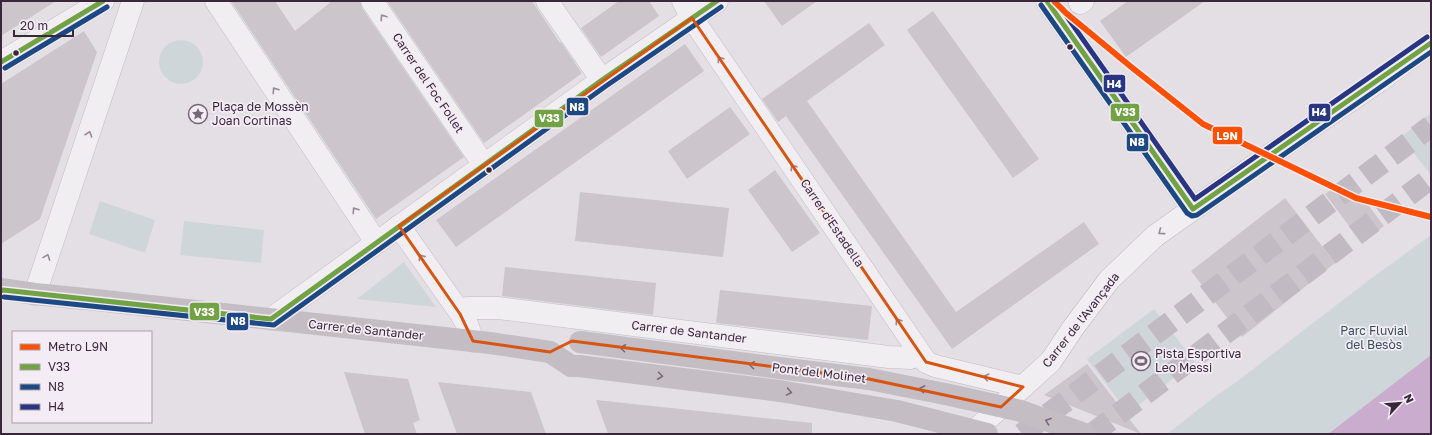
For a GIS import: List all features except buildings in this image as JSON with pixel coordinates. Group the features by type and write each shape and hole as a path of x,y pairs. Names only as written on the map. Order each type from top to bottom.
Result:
{"street":[{"path":"1,62 103,1"},
{"path":"35,294 133,1"},
{"path":"216,1 376,242"},
{"name":"Carrer del Foc Follet","path":"372,1 473,150 485,164"},
{"path":"547,1 602,80"},
{"path":"271,319 602,80 687,10 717,1"},
{"path":"1047,1 1193,209"},
{"name":"Carrer d'Estadella","path":"687,10 926,362 935,366 1023,387"},
{"name":"Carrer de l'Avançada","path":"970,434 1051,361 1073,328 1109,280 1155,236 1431,43"},
{"path":"398,226 467,324 482,342"},
{"name":"Carrer de Santander","path":"2,290 482,342"},
{"name":"Carrer de Santander","path":"467,308 498,308 889,357 911,358"},
{"name":"Pont del Molinet","path":"550,352 572,341 868,379 1021,411 1085,434"},
{"name":"Pont del Molinet","path":"482,342 550,352 571,366 780,390 897,411 987,434"}],"highlighted area":[{"path":"692,18 926,362 1023,387 1001,407 869,379 572,341 550,352 473,341 460,314 399,226"}],"green space":[{"path":"181,40 193,44 199,50 203,62 199,74 193,80 181,84 169,80 163,74 159,62 163,50 169,44"},
{"path":"1431,113 1431,175 1401,137"},
{"path":"100,201 155,220 145,253 89,234"},
{"path":"184,221 264,230 261,263 180,255"},
{"name":"Parc Fluvial del Besòs","path":"1431,235 1431,355 1328,434 1167,434 1369,280"},
{"path":"404,262 436,307 357,299"},
{"name":"Pista Esportiva Leo Messi","path":"1154,309 1195,362 1128,413 1087,359"}],"shaded area":[{"path":"1431,355 1431,434 1328,434"}],"tunnel":[{"path":"1022,434 1431,126"},
{"path":"1092,434 1431,178"}],"metro line":[{"name":"L9N","path":"1054,1 1066,13 1130,66 1203,124 1356,198 1431,217"}],"transit line":[{"name":"V33","path":"1,62 103,1"},
{"name":"V33","path":"1,291 3,290 271,319 602,80 717,1"},
{"name":"V33","path":"1047,1 1193,209 1431,43"},
{"name":"H4","path":"1056,1 1195,199 1427,37"},
{"name":"N8","path":"1041,5 1187,213 1192,216 1197,215 1431,52"},
{"name":"N8","path":"5,68 107,7"},
{"name":"N8","path":"4,297 274,325 606,86 721,7"}],"place":[{"name":"Plaça de Mossèn Joan Cortinas","path":"198,114"},
{"name":"Pista Esportiva Leo Messi","path":"1141,361"}]}
